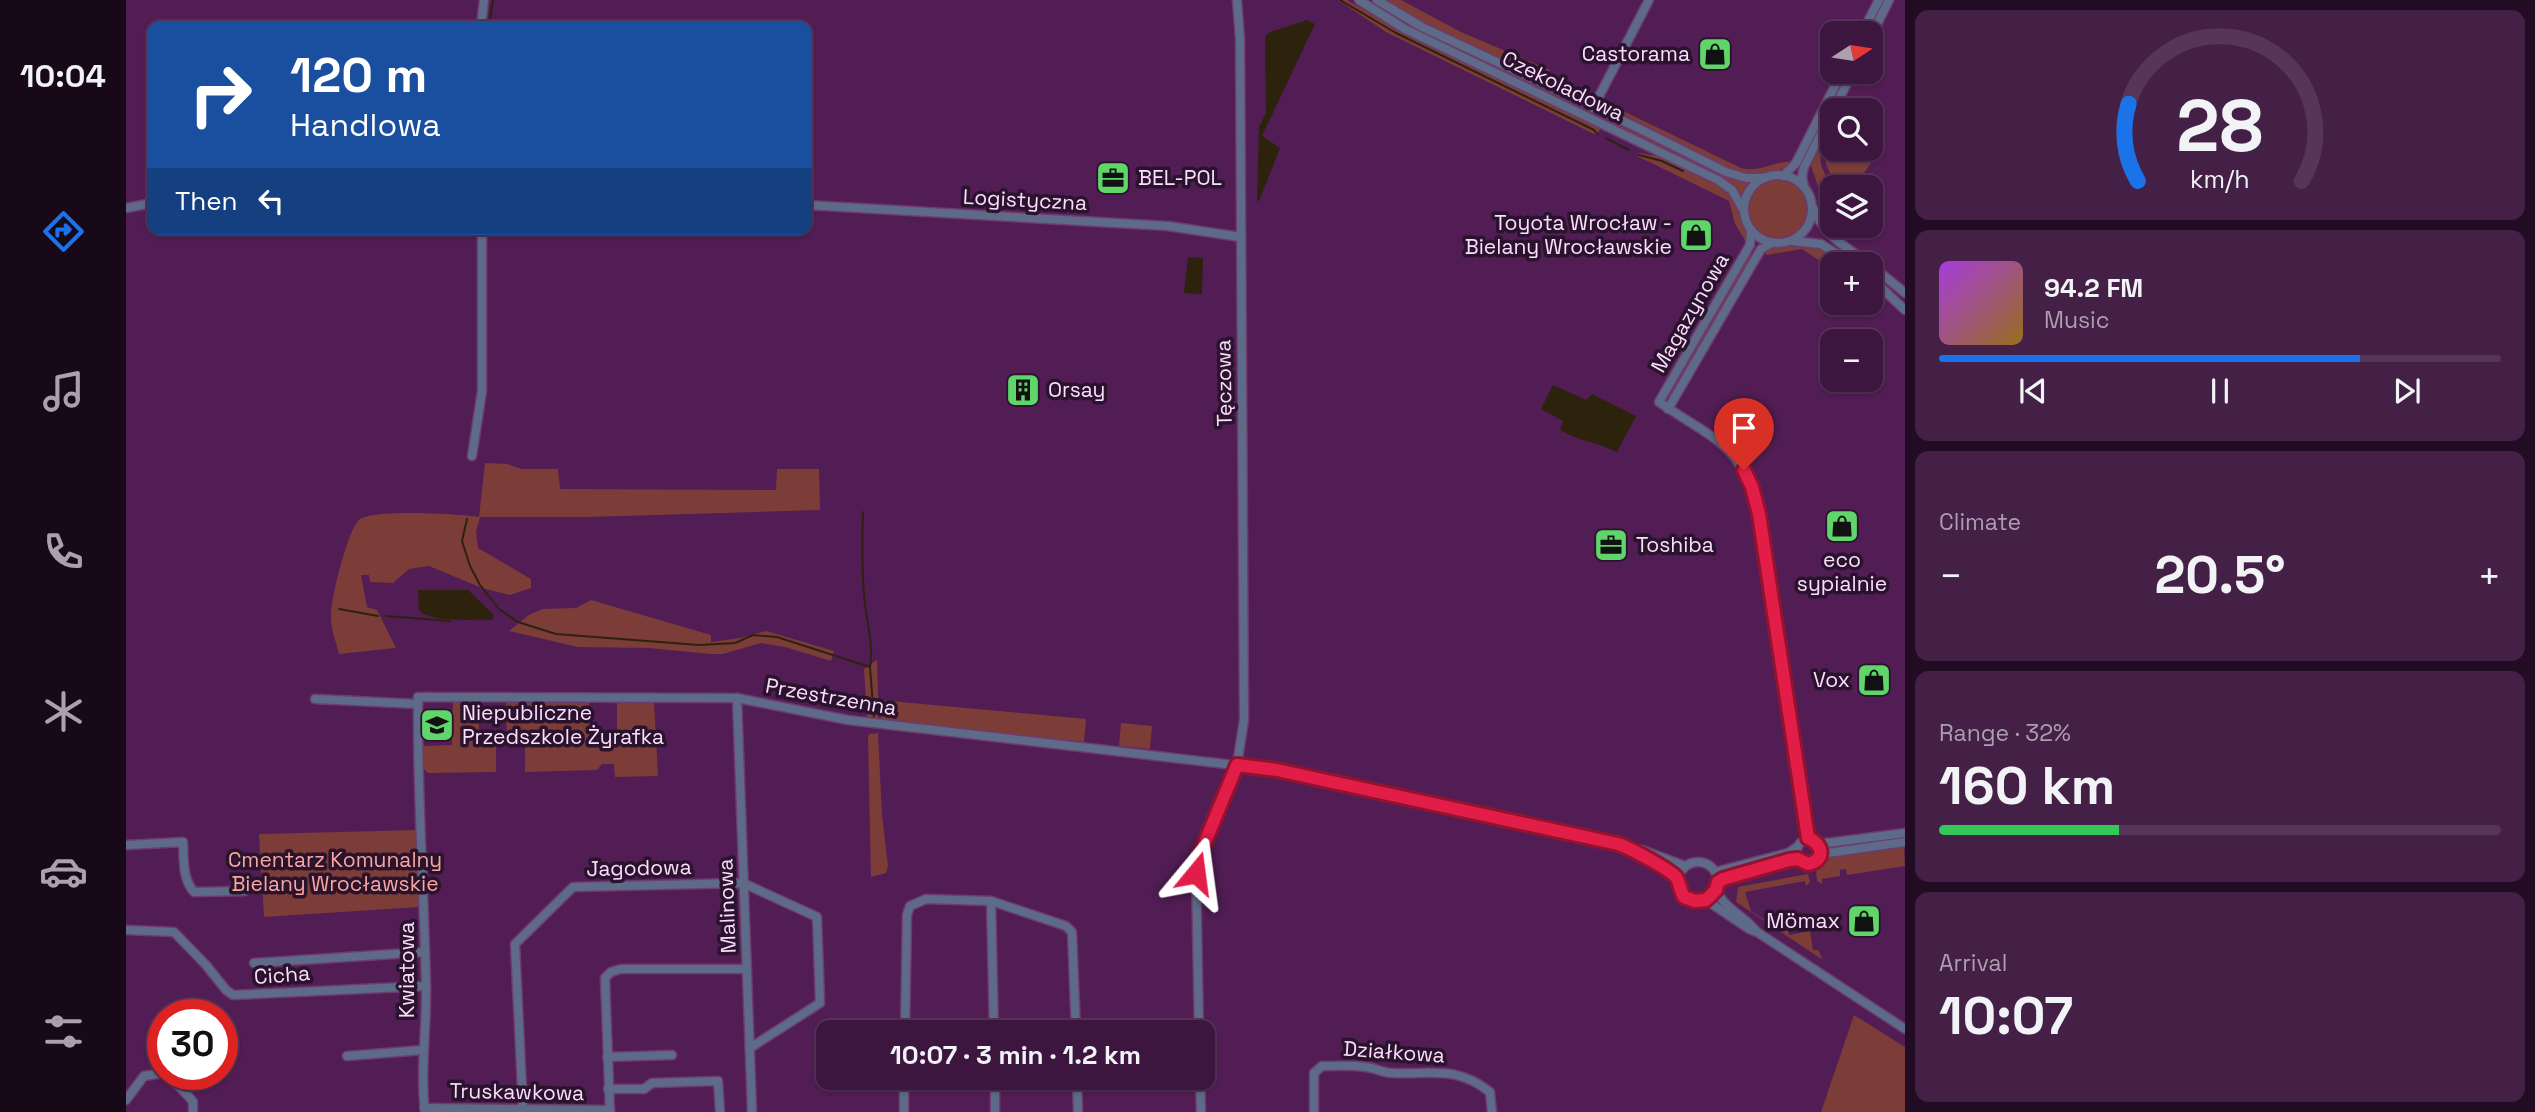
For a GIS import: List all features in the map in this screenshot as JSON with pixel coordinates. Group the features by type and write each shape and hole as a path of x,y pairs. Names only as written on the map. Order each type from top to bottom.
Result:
{"street":[{"path":"482,21 484,0"},
{"name":"Tęczowa","path":"1199,1020 1196,885 1198,859 1237,765 1245,696 1240,39 1237,0"},
{"name":"Czekoladowa","path":"1359,0 1405,29 1718,180 1732,190 1744,211"},
{"name":"Czekoladowa","path":"1377,0 1414,23 1737,177 1765,178"},
{"path":"1593,108 1649,0"},
{"path":"1871,21 1886,0"},
{"path":"1877,21 1886,0"},
{"path":"1837,98 1841,84"},
{"path":"1783,176 1796,164 1841,84"},
{"path":"1820,136 1804,167 1804,187 1819,222 1829,235 1852,252"},
{"path":"1804,187 1792,178 1765,178 1749,191 1744,211 1751,230 1772,243 1804,241 1821,244 1833,252"},
{"path":"1786,242 1796,238 1807,227 1811,202"},
{"path":"126,208 147,204"},
{"name":"Logistyczna","path":"812,205 1168,226 1240,237"},
{"name":"Magazynowa","path":"1751,230 1749,245 1658,402 1730,450 1752,487 1759,514 1808,838"},
{"path":"472,456 482,391 482,235"},
{"name":"Magazynowa","path":"1668,408 1761,249 1772,243"},
{"path":"1883,275 1905,293"},
{"path":"1883,289 1905,310"},
{"name":"Przestrzenna","path":"315,699 418,701 737,698 848,720 1277,770 1601,839 1632,849"},
{"name":"Malinowa","path":"737,698 752,1112"},
{"name":"Kwiatowa","path":"418,701 426,986 422,1079 424,1110"},
{"path":"1716,872 1787,853 1808,838 1819,844 1905,833"},
{"path":"126,845 183,842 185,872 194,892 245,891"},
{"path":"1706,900 1717,886 1798,859 1811,863 1821,854 1905,842"},
{"path":"1819,844 1821,854"},
{"path":"1797,847 1798,859"},
{"path":"1632,849 1642,849 1685,866 1705,862 1716,872 1719,897 1757,932"},
{"path":"1632,849 1678,879 1684,897 1695,901 1706,900 1905,1028"},
{"path":"1678,879 1685,866"},
{"path":"743,883 817,917 820,1003 751,1048"},
{"name":"Jagodowa","path":"523,1109 516,944 573,887 743,883"},
{"path":"905,1020 907,915 910,906 920,900 991,901 1066,926 1072,932 1076,1020"},
{"path":"991,901 993,1020"},
{"name":"Cicha","path":"126,930 174,932 233,995 426,986"},
{"path":"254,963 425,952"},
{"path":"610,1111 605,978 611,972 621,969 747,969"},
{"path":"346,1056 423,1051"},
{"path":"607,1057 672,1055"},
{"name":"Działkowa","path":"1314,1112 1314,1073 1316,1068 1322,1066 1367,1067 1392,1073 1449,1072 1476,1081 1490,1093 1492,1112"},
{"path":"126,1100 147,1076"},
{"path":"608,1090 644,1088 652,1083 718,1081 720,1112"},
{"path":"181,1090 193,1102 193,1112"},
{"path":"904,1090 904,1112"},
{"path":"995,1090 995,1112"},
{"path":"1077,1090 1078,1112"},
{"path":"1200,1090 1201,1112"},
{"name":"Truskawkowa","path":"424,1110 610,1111"}],"green space":[{"path":"1338,0 1347,0 1415,39 1601,128 1596,135 1386,32"},
{"path":"1384,0 1401,0 1461,32 1550,70 1547,75 1541,71 1539,74 1480,51 1439,32"},
{"path":"1619,109 1741,168 1755,169 1792,162 1780,170 1765,173 1735,171 1618,112"},
{"path":"1613,122 1734,180 1751,182 1741,197 1723,177 1611,124"},
{"path":"1820,149 1820,161 1825,175 1820,175 1820,192 1810,163"},
{"path":"1639,153 1663,157 1721,186 1743,221 1746,242 1735,224 1729,201 1637,156"},
{"path":"1826,161 1872,161 1862,175 1831,175"},
{"path":"1778,180 1789,182 1802,193 1807,209 1805,220 1794,233 1778,238 1767,236 1754,225 1749,209 1751,198 1762,185"},
{"path":"1794,245 1824,252 1820,252 1820,261 1802,249 1767,255 1764,252 1772,247"},
{"path":"1749,253 1753,255 1668,398"},
{"path":"485,463 507,464 522,469 558,469 560,489 776,490 777,469 819,469 820,510 588,517 480,517 476,532 478,548 531,579 531,588 510,595 482,588 429,566 409,569 393,583 370,582 369,575 361,575 367,607 377,610 396,648 339,654 331,609 341,565 355,525 360,519 382,514 479,517"},
{"path":"591,600 711,635 711,642 766,631 834,651 831,661 785,647 761,643 723,654 649,648 578,647 509,631 529,615 542,609 576,608"},
{"path":"877,660 879,720 867,717 864,669"},
{"path":"879,700 1086,719 1084,742 881,721"},
{"path":"453,701 479,701 479,744 496,744 496,772 428,773 424,769 423,746 452,745"},
{"path":"506,701 589,701 590,743 617,742 617,701 654,701 658,776 615,777 614,764 602,764 597,770 525,772 525,744 507,744"},
{"path":"1121,723 1152,726 1150,749 1119,746"},
{"path":"878,733 882,815 888,866 886,873 871,877 868,737 869,734"},
{"name":"Cmentarz Komunalny Bielany Wrocławskie","path":"418,830 419,907 264,917 259,834"},
{"path":"1904,846 1905,866 1847,875 1846,869 1840,870 1840,876 1822,879 1822,884 1817,881 1816,870 1827,857"},
{"path":"1808,874 1810,882 1806,886 1805,881 1745,892 1751,911 1779,929 1788,929 1789,935 1810,931 1813,950 1818,950 1823,960 1736,902 1738,887"},
{"path":"1854,1015 1905,1047 1905,1112 1821,1112"}],"shaded area":[{"path":"1307,20 1315,24 1262,136 1280,148 1257,201 1259,127 1266,113 1265,38 1268,33"},
{"path":"1188,257 1203,258 1202,294 1184,293"},
{"path":"1553,385 1586,400 1592,394 1636,416 1617,452 1560,430 1563,421 1541,409"},
{"path":"418,590 468,590 494,615 492,620 464,620 426,615 419,611"}],"waterway":[{"path":"490,21 493,0"},
{"path":"1340,0 1396,33 1594,130 1597,134"},
{"path":"1606,138 1629,150"},
{"path":"1639,155 1662,161 1683,171"},
{"path":"863,512 863,575 870,667"},
{"path":"467,519 462,541 470,566 480,585 499,609 518,622 556,634 699,645 735,643 753,635 777,637 870,667 874,719"},
{"path":"339,609 378,616"},
{"path":"386,616 450,621"}],"place":[{"name":"Castorama","path":"1715,54"},
{"name":"BEL-POL","path":"1113,178"},
{"name":"Toyota Wrocław - Bielany Wrocławskie","path":"1696,235"},
{"name":"Orsay","path":"1023,390"},
{"name":"eco sypialnie","path":"1842,526"},
{"name":"Toshiba","path":"1611,545"},
{"name":"Vox","path":"1874,680"},
{"name":"Niepubliczne Przedszkole Żyrafka","path":"437,725"},
{"name":"Mömax","path":"1864,921"}],"route":[{"path":"1196,873 1198,859 1237,765 1277,770 1618,844 1632,849 1639,856 1673,874 1678,879 1684,897 1695,901 1706,900 1723,879 1789,860 1814,863 1821,854 1821,847 1808,838 1759,514 1744,470"}]}
